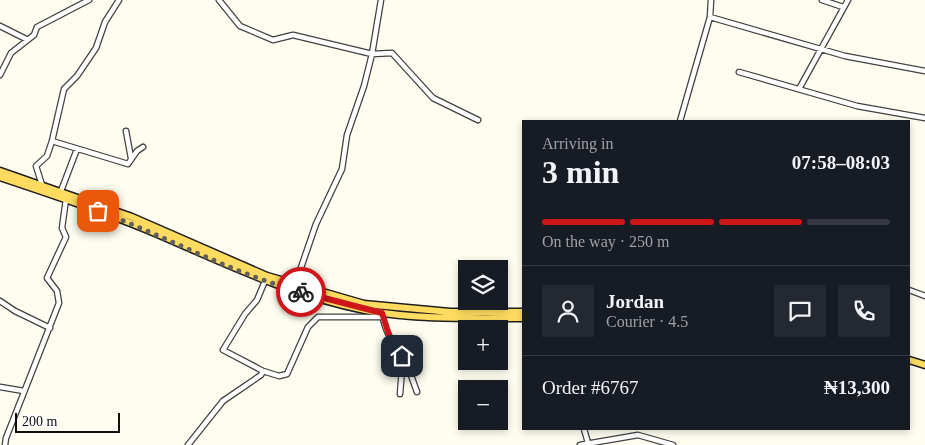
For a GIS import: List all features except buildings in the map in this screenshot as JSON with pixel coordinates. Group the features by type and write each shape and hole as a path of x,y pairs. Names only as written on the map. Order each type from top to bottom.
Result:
{"main road":[{"path":"0,171 162,228 267,276 364,304 450,312 522,312"},
{"path":"0,177 66,198 145,229 266,281 363,310 382,315 450,319 522,318"},
{"path":"910,360 925,365"}],"street":[{"path":"0,75 11,53 26,40 34,36 37,27 89,0"},
{"path":"42,185 36,166 47,156 64,89 77,76 96,48 105,22 119,0"},
{"path":"219,0 240,26 273,40 293,35 372,54 392,53 433,98 478,120"},
{"path":"295,285 316,224 342,168 347,135 364,86 372,54 381,0"},
{"path":"680,120 710,17 711,0"},
{"path":"822,0 843,7"},
{"path":"799,89 848,0"},
{"path":"710,17 820,50 925,71"},
{"path":"0,26 26,40"},
{"path":"739,72 857,106 925,118"},
{"path":"126,131 132,160"},
{"path":"52,141 125,164 130,163 137,151 143,147"},
{"path":"61,191 76,149"},
{"path":"0,441 4,445 50,328 59,296 46,278 66,237 62,228 66,198"},
{"path":"266,281 257,300 223,350 263,371 279,376 287,374 308,327 318,317 382,315 390,338 402,356 411,364"},
{"path":"910,290 925,296"},
{"path":"0,301 15,311 50,328"},
{"path":"411,364 408,367 417,392"},
{"path":"400,394 402,369 411,364"},
{"path":"188,445 223,401 260,376 263,371"},
{"path":"0,387 24,392"},
{"path":"584,430 588,443"},
{"path":"580,445 641,435 673,445"}],"way so far":[{"path":"98,211 168,238 234,269 301,292"}],"route":[{"path":"301,292 363,310 382,313 390,338 402,356"}]}
